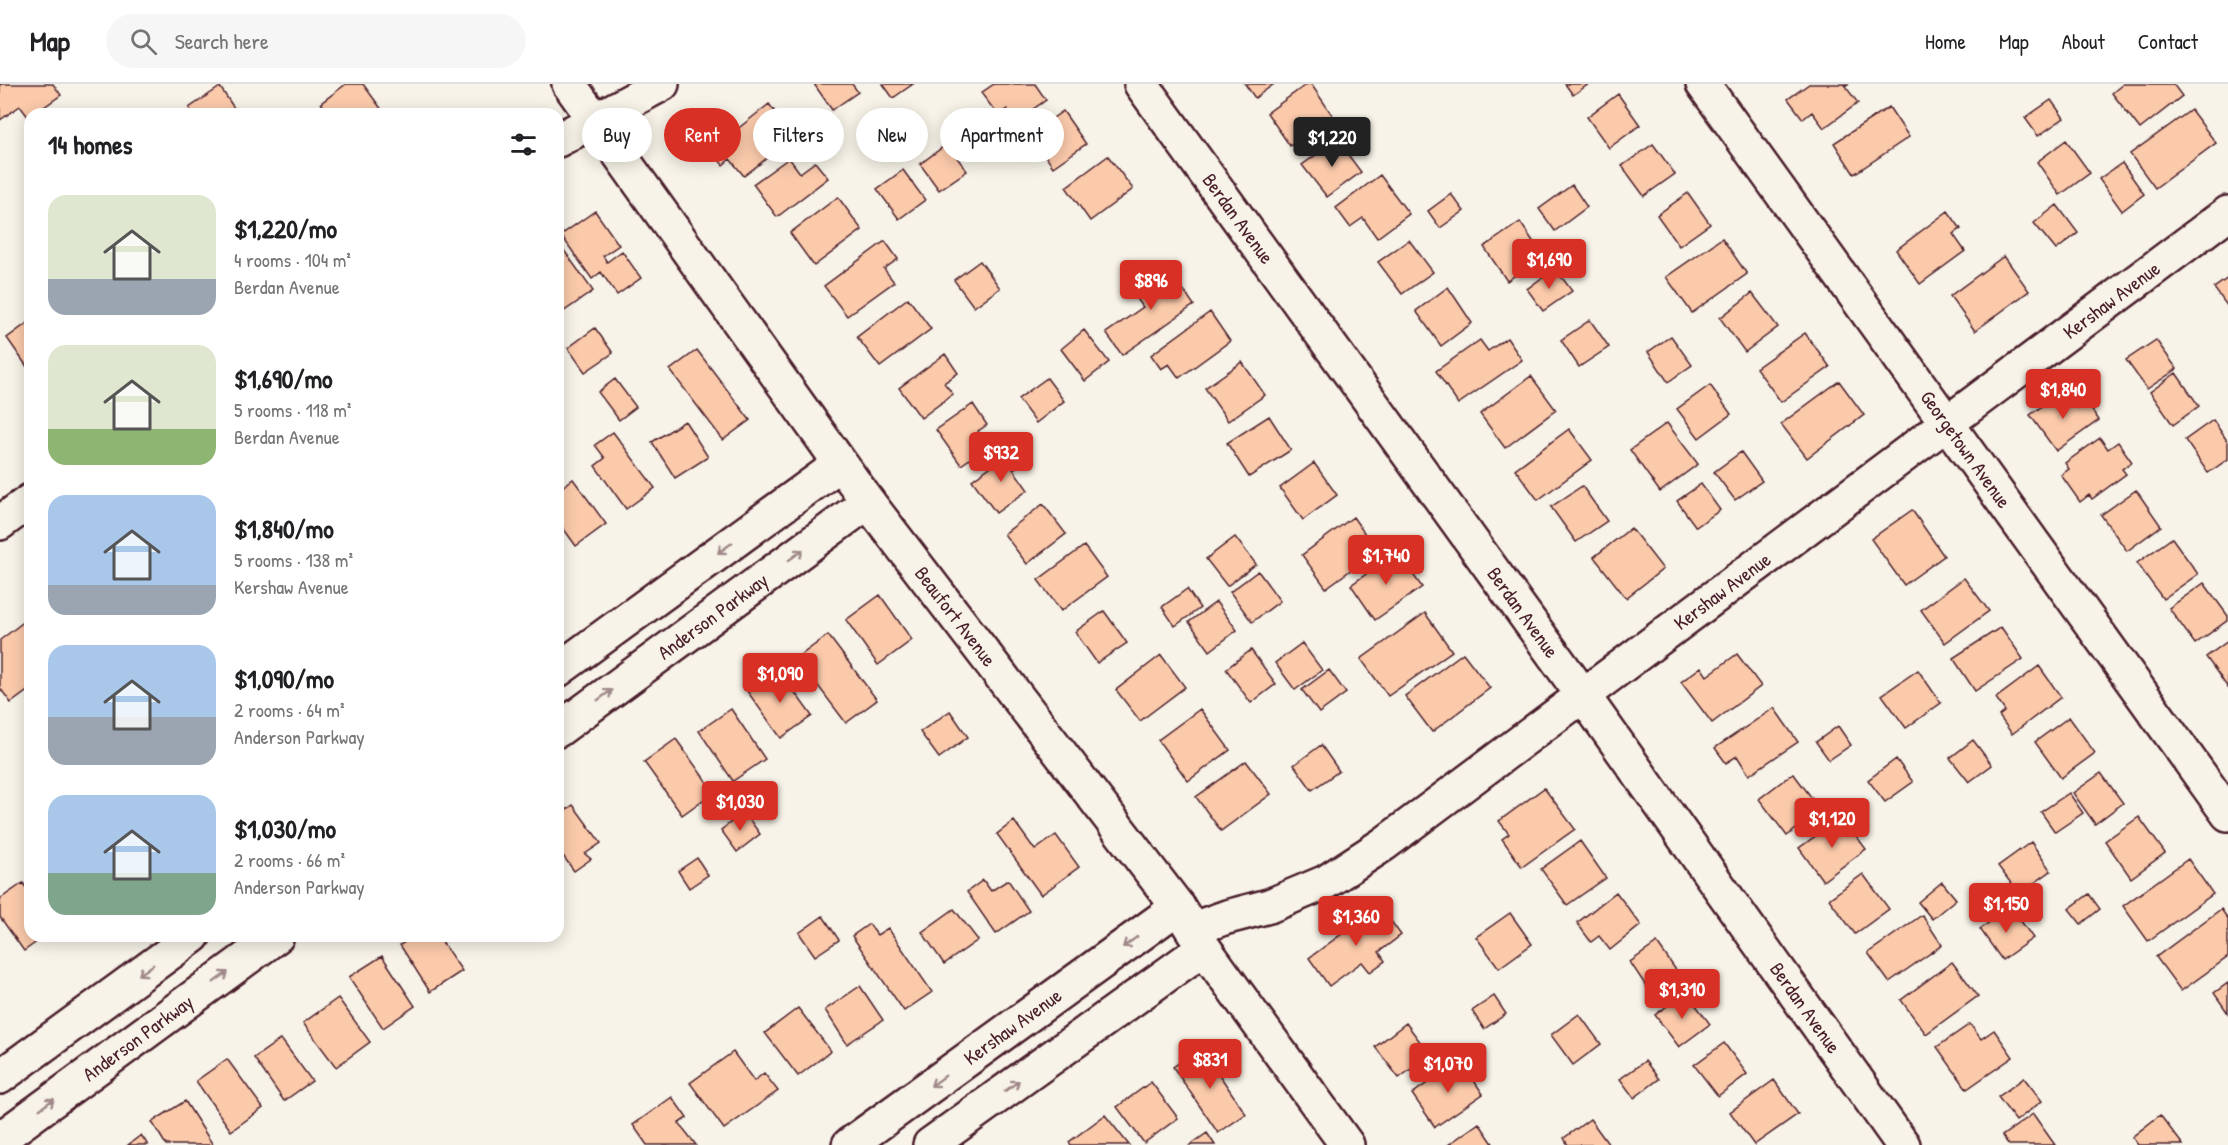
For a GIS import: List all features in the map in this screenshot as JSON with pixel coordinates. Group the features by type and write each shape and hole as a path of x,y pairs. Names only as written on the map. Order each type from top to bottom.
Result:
{"street":[{"name":"Beaufort Avenue","path":"569,84 587,108"},
{"path":"619,108 662,84"},
{"name":"Berdan Avenue","path":"1141,84 1582,694 1903,1145"},
{"name":"Georgetown Avenue","path":"1703,84 2228,814"},
{"path":"564,137 582,128"},
{"name":"Beaufort Avenue","path":"625,162 840,464 1192,928 1347,1145"},
{"name":"Kershaw Avenue","path":"849,1145 1192,928 1269,906 1326,882 1384,844 2228,213"},
{"path":"564,666 840,464"},
{"name":"Anderson Parkway","path":"564,726 868,502"},
{"path":"0,523 24,505"},
{"name":"Kershaw Avenue","path":"930,1145 1192,928"},
{"path":"0,1077 185,942"},
{"name":"Anderson Parkway","path":"0,1139 269,942"}],"building":[{"path":"0,84 53,84 61,95 43,108 24,108 24,111 20,106 0,120"},
{"path":"346,84 363,84 381,108 325,108 321,103"},
{"path":"814,84 852,84 858,92 835,108 831,108"},
{"path":"883,84 913,84 893,98"},
{"path":"994,84 1035,84 1046,100 1035,108 993,108 981,93"},
{"path":"1245,84 1274,84 1255,98"},
{"path":"1307,84 1311,84 1333,116 1290,146 1267,113"},
{"path":"1565,84 1589,84 1573,95"},
{"path":"1809,84 1848,84 1845,86 1858,103 1824,128 1812,112 1803,119 1788,99"},
{"path":"2123,84 2173,84 2182,96 2140,129 2112,93"},
{"path":"220,87 234,108 189,108"},
{"path":"1618,94 1640,125 1609,148 1587,117"},
{"path":"2051,100 2064,118 2038,136 2025,118"},
{"path":"1889,107 1909,137 1854,174 1834,143"},
{"path":"2191,110 2216,143 2155,188 2130,154"},
{"path":"1064,112 1086,144 1064,159"},
{"path":"753,117 753,162 762,162 744,176 732,162 741,162 741,126"},
{"path":"1337,140 1361,172 1327,197 1302,165"},
{"path":"2066,140 2090,173 2060,195 2037,162"},
{"path":"1653,144 1675,174 1644,196 1622,166"},
{"path":"940,149 940,162 960,162 967,171 939,190 920,164 928,162 928,158"},
{"path":"1108,156 1133,189 1090,221 1066,187"},
{"path":"783,162 792,162 800,173 815,162 828,178 777,217 753,184"},
{"path":"1050,162 1060,162 1053,167"},
{"path":"2122,163 2144,194 2122,211 2099,179"},
{"path":"903,170 925,200 899,219 877,189"},
{"path":"1380,175 1409,214 1377,238 1363,218 1350,227 1336,208"},
{"path":"1572,185 1587,207 1555,231 1539,209"},
{"path":"1688,193 1710,224 1679,246 1657,215"},
{"path":"1451,194 1464,211 1440,228 1428,211"},
{"path":"838,197 862,230 814,266 790,233"},
{"path":"2057,205 2078,233 2056,250 2034,223"},
{"path":"595,211 619,245 603,256 607,262 622,251 641,278 617,295 601,272 592,279 564,239 564,233"},
{"path":"1948,211 1961,229 1953,234 1965,251 1920,284 1896,250"},
{"path":"1520,222 1543,256 1507,281 1484,247"},
{"path":"1722,238 1747,274 1692,313 1666,277"},
{"path":"1409,240 1433,272 1402,294 1378,262"},
{"path":"885,241 898,259 884,269 894,282 847,316 824,286"},
{"path":"564,250 593,291 564,311"},
{"path":"2004,256 2029,291 1975,331 1950,296"},
{"path":"980,261 1000,288 974,307 954,280"},
{"path":"1168,268 1194,305 1122,355 1106,333 1143,307 1133,293"},
{"path":"1555,268 1572,291 1543,311 1527,289"},
{"path":"2228,278 2228,307 2214,288"},
{"path":"1448,287 1472,323 1441,346 1416,311"},
{"path":"1752,293 1778,327 1745,352 1720,318"},
{"path":"908,298 931,329 880,367 857,337"},
{"path":"1210,312 1230,341 1179,378 1169,364 1161,369 1151,355"},
{"path":"1590,320 1609,347 1579,367 1561,340"},
{"path":"24,325 24,362 7,338"},
{"path":"595,328 613,353 585,372 568,348"},
{"path":"1084,330 1109,362 1085,381 1061,349"},
{"path":"1805,333 1830,367 1781,402 1756,368"},
{"path":"1671,336 1692,365 1668,382 1648,352"},
{"path":"1507,338 1522,360 1458,404 1436,371 1480,340 1488,351"},
{"path":"2156,340 2177,369 2147,389 2126,360"},
{"path":"697,350 750,420 723,440 670,370"},
{"path":"945,354 958,373 944,383 953,394 921,418 899,388"},
{"path":"1242,362 1265,395 1228,421 1205,388"},
{"path":"2176,373 2199,406 2173,425 2150,392"},
{"path":"1531,376 1556,410 1505,448 1480,414"},
{"path":"1047,378 1064,401 1036,423 1018,399"},
{"path":"615,379 636,407 619,420 598,392"},
{"path":"1839,381 1864,415 1807,458 1781,424"},
{"path":"1710,385 1731,414 1699,438 1677,409"},
{"path":"2065,390 2078,408 2086,402 2099,420 2056,451 2030,415"},
{"path":"973,404 987,425 978,431 988,446 961,465 936,430"},
{"path":"1269,416 1291,450 1249,477 1227,443"},
{"path":"2213,420 2228,442 2228,459 2208,473 2185,440"},
{"path":"685,421 708,457 675,478 652,442"},
{"path":"1667,423 1698,464 1660,492 1630,450"},
{"path":"1569,429 1592,460 1538,500 1515,469"},
{"path":"613,432 655,488 626,509 595,466 605,458 595,445"},
{"path":"2100,438 2108,449 2118,442 2132,462 2122,469 2126,474 2092,499 2089,495 2080,502 2061,475 2069,469 2065,463"},
{"path":"1011,452 1021,464 1013,469 1028,490 996,513 972,480"},
{"path":"1741,452 1762,481 1735,500 1714,472"},
{"path":"1314,463 1337,495 1303,520 1280,488"},
{"path":"573,479 606,524 576,546 564,529 564,486"},
{"path":"1701,484 1720,510 1696,527 1677,501"},
{"path":"1582,486 1607,521 1576,542 1551,507"},
{"path":"2136,490 2161,526 2127,551 2101,515"},
{"path":"1043,504 1066,534 1027,564 1004,534"},
{"path":"1912,510 1944,556 1904,585 1871,539"},
{"path":"1353,517 1377,551 1326,588 1302,555"},
{"path":"1631,528 1663,569 1626,598 1594,557"},
{"path":"1235,537 1256,564 1227,586 1206,559"},
{"path":"2172,538 2198,574 2163,599 2137,563"},
{"path":"1084,546 1107,577 1061,611 1038,580"},
{"path":"1397,552 1422,587 1375,620 1351,585"},
{"path":"1258,571 1280,601 1252,622 1230,592"},
{"path":"1964,578 1989,611 1945,643 1921,610"},
{"path":"2204,583 2228,616 2228,620 2195,644 2169,608"},
{"path":"1187,589 1200,608 1175,626 1162,607"},
{"path":"880,595 912,640 878,665 846,620"},
{"path":"1216,602 1237,630 1210,651 1189,622"},
{"path":"1104,611 1127,643 1097,663 1075,632"},
{"path":"1425,613 1452,651 1388,696 1361,659"},
{"path":"24,622 24,693 11,703 0,688 0,640"},
{"path":"2001,627 2023,659 1975,691 1953,658"},
{"path":"828,635 877,700 846,723 797,658"},
{"path":"2228,641 2228,688 2206,657"},
{"path":"1302,643 1322,670 1295,690 1275,663"},
{"path":"1251,650 1276,684 1251,703 1226,669"},
{"path":"1463,653 1490,688 1432,732 1405,696"},
{"path":"1737,654 1761,686 1712,723 1681,682 1701,667 1707,676"},
{"path":"1161,655 1185,687 1140,721 1116,690"},
{"path":"2039,666 2061,697 2012,734 1999,716 2005,711 1996,698"},
{"path":"778,669 812,716 781,738 747,691"},
{"path":"1329,670 1346,693 1319,713 1302,690"},
{"path":"1918,670 1941,703 1906,728 1882,695"},
{"path":"1774,708 1798,742 1749,775 1737,756 1726,763 1715,748"},
{"path":"731,709 765,759 733,781 699,731"},
{"path":"1200,709 1230,750 1188,781 1158,740"},
{"path":"950,711 968,737 939,758 920,732"},
{"path":"2069,717 2095,753 2061,778 2035,742"},
{"path":"1838,726 1851,745 1829,760 1816,742"},
{"path":"676,739 714,792 682,815 644,762"},
{"path":"1973,740 1992,765 1969,782 1950,758"},
{"path":"1321,745 1339,771 1312,790 1294,765"},
{"path":"1896,759 1913,782 1885,802 1868,780"},
{"path":"1246,761 1271,794 1221,831 1196,797"},
{"path":"1793,773 1821,810 1787,836 1759,799"},
{"path":"2101,773 2123,803 2095,824 2073,793"},
{"path":"1544,788 1575,829 1522,867 1502,839 1509,834 1499,821"},
{"path":"2069,793 2083,813 2055,832 2041,812"},
{"path":"573,805 601,843 585,854 591,859 574,871 564,857 564,812"},
{"path":"744,812 760,834 737,852 721,830"},
{"path":"1842,817 1866,849 1823,881 1799,848"},
{"path":"2139,817 2165,853 2131,878 2105,841"},
{"path":"1014,821 1035,850 1056,835 1079,867 1041,895 997,834"},
{"path":"1580,841 1606,878 1567,905 1541,869"},
{"path":"2031,842 2051,871 2019,894 1998,866"},
{"path":"697,858 708,875 689,888 678,871"},
{"path":"2188,859 2213,894 2148,941 2123,906"},
{"path":"1863,874 1889,909 1855,934 1829,899"},
{"path":"983,880 991,891 1008,880 1029,911 996,934 967,892"},
{"path":"1942,882 1956,899 1932,919 1918,902"},
{"path":"23,883 24,942 37,942 24,951 0,917 0,899"},
{"path":"1616,892 1641,925 1610,950 1599,936 1591,942 1577,923"},
{"path":"2089,894 2100,909 2081,924 2069,909"},
{"path":"1380,906 1401,935 1379,952 1385,961 1370,972 1362,962 1329,986 1309,958"},
{"path":"2011,907 2033,938 2002,960 1980,929"},
{"path":"954,909 978,940 944,964 922,932"},
{"path":"2221,909 2228,919 2228,957 2181,991 2156,957"},
{"path":"1510,913 1532,944 1499,968 1476,937"},
{"path":"1922,915 1942,945 1889,982 1868,953"},
{"path":"823,916 839,940 815,956 799,933"},
{"path":"869,924 877,935 888,928 932,992 904,1011 852,936"},
{"path":"405,942 442,942 462,971 430,992 400,945"},
{"path":"1657,943 1678,973 1650,992 1630,962"},
{"path":"382,956 415,1006 383,1028 349,977"},
{"path":"1952,962 1978,996 1926,1034 1901,1000"},
{"path":"2228,983 2228,1013 2214,993"},
{"path":"860,986 883,1020 847,1044 825,1010"},
{"path":"1686,992 1710,1024 1679,1047 1655,1015"},
{"path":"1494,996 1506,1014 1484,1029 1472,1011"},
{"path":"338,998 370,1042 336,1067 303,1023"},
{"path":"798,1008 831,1051 798,1076 765,1033"},
{"path":"1579,1014 1601,1044 1573,1065 1551,1035"},
{"path":"1406,1023 1430,1055 1399,1078 1375,1047"},
{"path":"1970,1024 1981,1039 1994,1030 2013,1057 1967,1089 1937,1047"},
{"path":"281,1039 312,1081 284,1101 254,1058"},
{"path":"1724,1043 1747,1074 1718,1096 1694,1065"},
{"path":"1201,1048 1246,1114 1218,1133 1173,1067"},
{"path":"733,1052 754,1081 764,1073 778,1091 724,1129 690,1083"},
{"path":"227,1059 263,1108 231,1131 196,1081"},
{"path":"1460,1060 1483,1094 1435,1127 1412,1094"},
{"path":"1645,1061 1659,1079 1634,1098 1620,1079"},
{"path":"2024,1078 2042,1101 2016,1121 1998,1097"},
{"path":"1774,1080 1798,1114 1754,1145 1730,1112"},
{"path":"1151,1082 1178,1118 1144,1143 1117,1107"},
{"path":"672,1097 687,1118 679,1123 696,1145 647,1145 633,1125"},
{"path":"185,1101 213,1145 166,1145 152,1122"},
{"path":"2033,1114 2055,1145 2009,1145 2002,1136"},
{"path":"1105,1115 1129,1145 1071,1145 1069,1142"},
{"path":"2160,1115 2183,1145 2138,1145 2132,1137"},
{"path":"1590,1119 1609,1145 1568,1145 1564,1138"},
{"path":"1479,1123 1494,1145 1448,1145"},
{"path":"1207,1133 1215,1145 1190,1145"},
{"path":"141,1135 148,1145 128,1145"}]}
